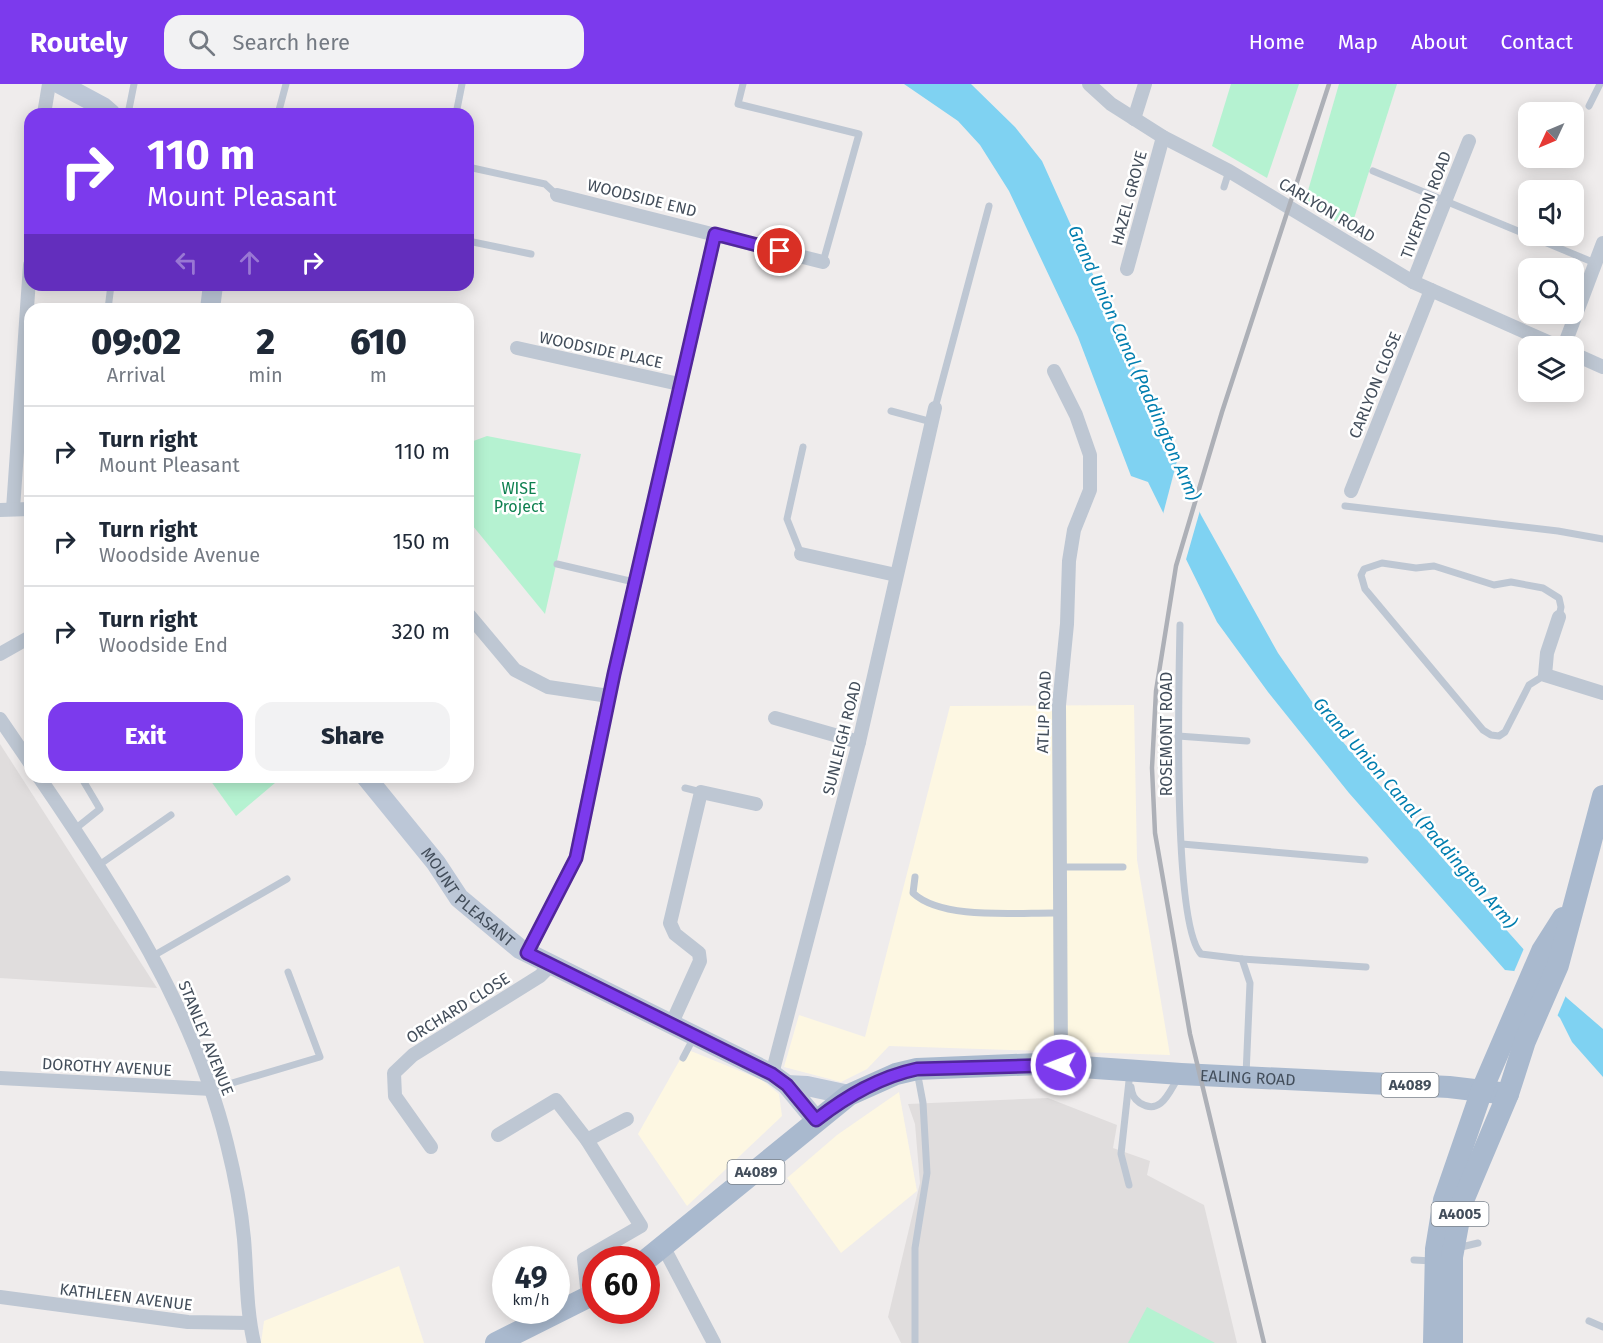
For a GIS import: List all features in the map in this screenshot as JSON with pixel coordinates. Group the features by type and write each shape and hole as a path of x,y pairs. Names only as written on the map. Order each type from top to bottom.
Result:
{"main road":[{"name":"A4005","path":"1434,1343 1434,1255 1444,1200 1466,1169 1508,1094 1525,1041 1541,1009 1550,958 1573,902 1603,796"},
{"name":"A4005","path":"1466,1169 1482,1090 1525,994 1550,958"},
{"path":"1482,1090 1502,1078 1525,1041"},
{"name":"EALING ROAD","path":"816,1120 849,1095 896,1074 917,1069 1061,1065 1181,1074 1482,1090"},
{"name":"A4089","path":"1482,1090 1508,1094"},
{"name":"A4089","path":"660,1250 816,1120"},
{"name":"A4005","path":"1434,1255 1452,1343"},
{"path":"508,1340 582,1300"}],"street":[{"path":"45,108 49,84"},
{"name":"CARLYON ROAD","path":"1089,84 1111,104 1162,137 1229,171 1413,282 1534,336"},
{"path":"1134,119 1144,84"},
{"path":"71,86 102,108"},
{"name":"HAZEL GROVE","path":"1127,268 1162,137"},
{"name":"TIVERTON ROAD","path":"1413,282 1468,141"},
{"name":"WOODSIDE END","path":"557,195 823,262"},
{"path":"527,953 576,858 634,582 715,234"},
{"path":"1568,336 1603,243"},
{"name":"CARLYON CLOSE","path":"1351,491 1431,290"},
{"path":"24,326 6,509 24,508"},
{"name":"WOODSIDE PLACE","path":"517,348 679,384"},
{"path":"1584,358 1603,367"},
{"name":"ATLIP ROAD","path":"1054,371 1076,415 1090,455 1090,490 1074,530 1069,561 1067,624 1059,705 1061,1065"},
{"name":"SUNLEIGH ROAD","path":"779,1080 935,408"},
{"path":"801,554 896,575"},
{"path":"1559,617 1547,652 1545,675 1603,693"},
{"path":"474,621 515,670 548,687 609,696"},
{"path":"0,654 24,640"},
{"path":"775,718 859,742"},
{"path":"0,719 24,754"},
{"name":"STANLEY AVENUE","path":"43,783 99,865 153,956 212,1089 240,1203 249,1323 254,1343"},
{"name":"MOUNT PLEASANT","path":"371,783 436,863 459,898 527,953 779,1080 849,1095"},
{"path":"671,1025 700,961 699,953 675,934 670,923 701,792 756,804"},
{"name":"ORCHARD CLOSE","path":"431,1148 395,1096 394,1073 413,1055 540,976 551,965"},
{"name":"DOROTHY AVENUE","path":"0,1078 212,1089"},
{"name":"MOUNT PLEASANT","path":"779,1080 816,1120"},
{"path":"498,1135 556,1100 587,1140 641,1226 605,1246"},
{"path":"587,1140 627,1119"},
{"path":"660,1262 714,1343"},
{"name":"KATHLEEN AVENUE","path":"0,1296 188,1322 249,1323"}],"lane":[{"path":"129,108 134,84"},
{"path":"280,108 286,84"},
{"path":"457,108 462,84"},
{"path":"743,84 738,104 859,134 823,262"},
{"path":"1589,106 1600,84"},
{"path":"474,168 545,183 557,195"},
{"path":"1224,187 1229,171"},
{"path":"1373,171 1595,263"},
{"path":"935,408 989,206"},
{"path":"474,242 531,254"},
{"path":"891,411 932,422"},
{"path":"801,554 788,519 803,447"},
{"path":"1345,506 1558,531 1603,539"},
{"path":"1545,675 1529,685 1505,732 1499,736 1491,735 1467,711 1380,608 1365,589 1361,575 1364,569 1382,563 1416,568 1434,566 1494,585 1511,582 1543,588 1559,598 1561,607 1559,617"},
{"path":"557,564 634,582"},
{"name":"ROSEMONT ROAD","path":"1180,625 1178,736 1182,843 1190,931 1195,948 1201,954 1210,957 1366,968"},
{"path":"1178,736 1247,741"},
{"path":"75,829 100,809 85,783"},
{"path":"685,788 701,792"},
{"path":"99,865 171,815"},
{"path":"1182,843 1365,860"},
{"path":"1059,867 1123,867"},
{"path":"915,877 913,893 923,902 968,912 1060,913"},
{"path":"153,956 287,879"},
{"path":"1242,959 1250,983 1246,1077"},
{"path":"212,1089 320,1057 288,972"},
{"path":"683,1058 694,1036"},
{"path":"915,1343 915,1248 927,1173 923,1103 917,1069"},
{"path":"1130,1070 1132,1094 1145,1106 1157,1106 1165,1101 1181,1074"},
{"path":"1129,1185 1121,1154 1130,1070"},
{"path":"1434,1255 1478,1243"},
{"path":"1589,1321 1603,1327"}],"shaded area":[{"path":"1134,705 1137,860 1170,1055 889,1046 867,1069 841,1082 784,1067 799,1015 865,1037 950,706"},
{"path":"0,744 157,988 0,978"},
{"path":"686,1049 762,1080 779,1094 782,1116 687,1206 638,1134"},
{"path":"899,1092 917,1191 841,1253 787,1178 837,1135"},
{"path":"1048,1098 1117,1125 1113,1148 1150,1161 1147,1175 1204,1205 1237,1343 901,1343 888,1317 920,1183 915,1124 908,1104"},
{"path":"399,1266 424,1343 261,1343 264,1321"}],"green space":[{"path":"1231,84 1299,84 1267,178 1212,146"},
{"path":"1339,84 1397,84 1350,231 1305,201"},
{"name":"WISE Project","path":"487,436 581,454 545,614 474,527 474,441"},
{"path":"212,783 275,783 236,816"},
{"path":"1147,1307 1215,1343 1128,1343"}],"water":[{"path":"904,84 971,84 1015,127 1042,161 1201,515 1278,653 1326,722 1429,843 1567,998 1603,1029 1603,1077 1572,1042 1560,1018 1514,971 1505,970 1349,793 1268,692 1217,622 1148,482 1131,476 1078,337 1009,191 980,145 958,121"}],"pier":[{"path":"1178,457 1201,507 1185,563 1162,518"},
{"path":"1525,946 1567,993 1556,1019 1513,974"}],"railway":[{"path":"1264,1343 1190,1034 1155,833 1152,768 1156,691 1176,566 1222,412 1329,84"}],"route":[{"path":"780,251 715,234 614,674 576,858 527,953 772,1074 787,1085 816,1120 849,1095 896,1074 917,1069 1061,1065"}],"water label":[{"name":"Grand Union Canal (Paddington Arm)","path":"1134,363"},
{"name":"Grand Union Canal (Paddington Arm)","path":"1415,813"}]}
